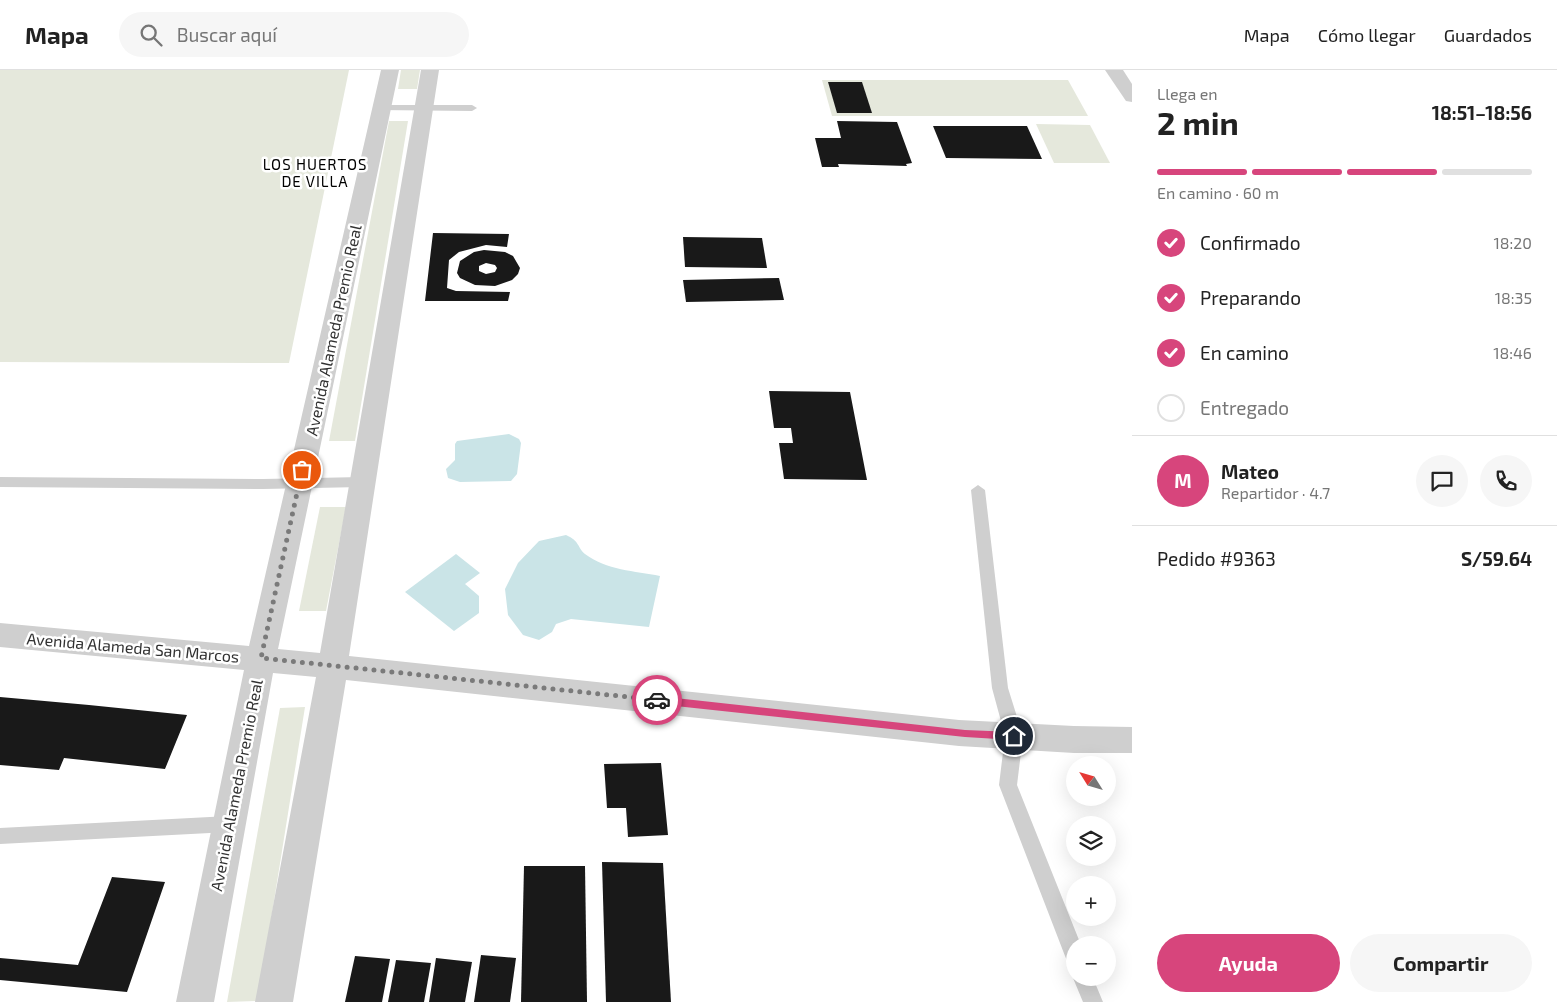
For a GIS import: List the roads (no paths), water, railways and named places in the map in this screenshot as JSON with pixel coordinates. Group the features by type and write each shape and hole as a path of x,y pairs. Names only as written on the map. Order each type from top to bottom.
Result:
{"street":[{"name":"Avenida Alameda Premio Real","path":"195,1002 261,658 390,70"},
{"path":"274,1002 333,665 430,70"},
{"path":"1114,70 1132,97"},
{"name":"Avenida Alameda San Marcos","path":"0,635 333,665 955,732 1086,741 1132,740"}],"lane":[{"path":"382,108 472,108"},
{"path":"0,482 362,482"},
{"path":"978,490 1000,688 1014,736 1008,785 1067,936"},
{"path":"0,836 229,824"},
{"path":"1087,986 1093,1002"}],"water":[{"path":"509,434 519,439 521,443 517,474 511,481 460,482 448,478 446,469 455,460 455,444 457,441"},
{"path":"566,535 576,542 585,554 611,567 660,576 649,627 571,619 556,624 552,632 539,640 523,635 508,615 505,589 518,563 539,541"},
{"path":"456,554 480,573 465,584 479,596 479,613 454,631 405,592"}],"district":[{"name":"LOS HUERTOS DE VILLA","path":"315,172"}]}
